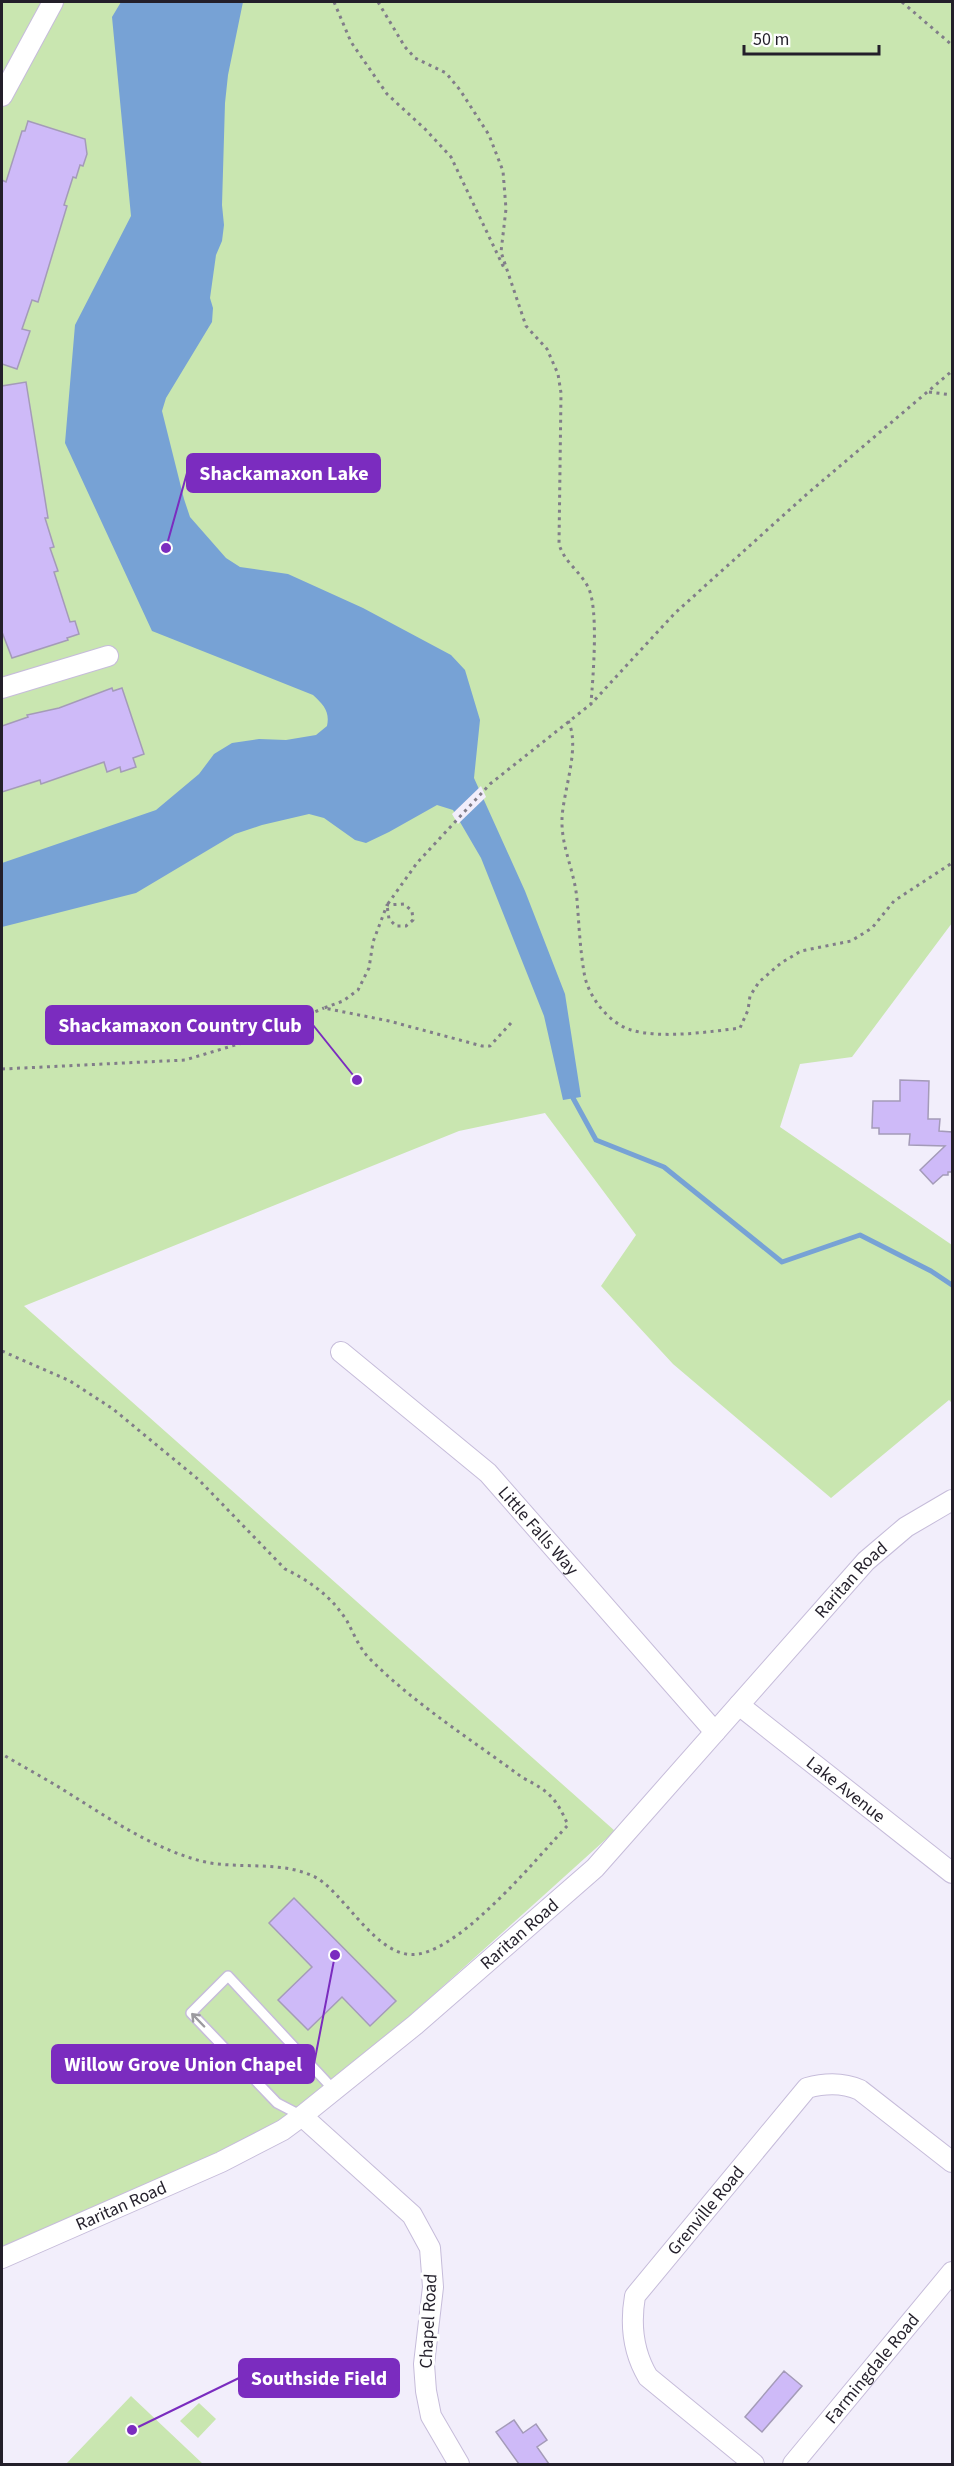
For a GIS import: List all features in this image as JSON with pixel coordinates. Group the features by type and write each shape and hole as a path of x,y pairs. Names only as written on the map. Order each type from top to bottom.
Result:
{"street":[{"path":"2,96 53,2"},
{"path":"2,688 108,656"},
{"name":"Little Falls Way","path":"341,1352 488,1473 715,1732"},
{"name":"Raritan Road","path":"2,2258 221,2162 283,2130 302,2116 415,2025 595,1868 873,1554 906,1527 952,1500"},
{"name":"Lake Avenue","path":"739,1705 952,1873"},
{"name":"Grenville Road","path":"754,2464 648,2377 635,2348 632,2314 635,2296 807,2088 821,2084 834,2084 848,2085 860,2090 952,2162"},
{"name":"Chapel Road","path":"302,2116 412,2215 430,2248 433,2287 424,2364 426,2391 431,2416 459,2464"},
{"name":"Farmingdale Road","path":"793,2464 952,2272"}],"lane":[{"path":"302,2116 277,2103 191,2013 228,1976 334,2090"}],"path":[{"path":"334,2 351,42 387,94 451,157 510,280"},
{"path":"378,2 405,47 415,58 446,73 460,90 489,135 503,171 506,209 501,252 526,326 547,349 558,374 561,393 559,544 562,556 588,585 595,606 591,704"},
{"path":"902,2 952,45"},
{"path":"2,1069 185,1060 242,1043 343,1001 358,990 369,968 373,942 387,906 417,863 490,784 591,704 675,613 807,494 952,371"},
{"path":"928,392 952,395"},
{"path":"568,721 572,728 573,748 562,821 564,844 576,886 584,974 590,993 602,1009 629,1030 651,1034 740,1028 748,1010 750,996 759,982 781,963 801,951 851,941 872,928 894,901 952,863"},
{"path":"404,904 412,911 413,920 406,926 396,926 389,919 387,906 404,904"},
{"path":"324,1008 482,1046 490,1046 512,1023"},
{"path":"2,1351 70,1381 113,1408 165,1451 199,1480 285,1569 302,1577 322,1591 345,1618 368,1658 399,1686 523,1778 540,1786 558,1802 568,1825 492,1904 462,1931 441,1947 418,1954 404,1954 391,1948 370,1931 316,1877 296,1869 202,1861 156,1844 117,1824 57,1785 2,1754"}],"green space":[{"path":"2,2 952,2 952,923 852,1057 800,1064 780,1127 952,1245 952,1403 949,1400 831,1498 673,1364 601,1286 636,1235 545,1113 459,1131 24,1306 615,1831 268,2144 2,2253"},
{"path":"131,2396 203,2464 66,2464"},
{"path":"199,2403 216,2419 198,2438 180,2421"}],"water":[{"path":"121,2 243,2 228,75 225,103 222,205 224,225 222,241 216,255 210,298 213,308 212,322 166,398 162,411 190,517 226,558 240,567 288,574 363,608 451,655 465,670 480,720 474,778 525,891 565,994 581,1097 563,1100 544,1016 481,858 453,810 437,805 366,843 355,840 324,818 309,814 262,825 235,834 136,893 2,927 2,863 156,810 199,774 214,754 232,743 259,739 286,740 316,735 327,726 328,721 325,709 313,695 152,631 65,443 75,325 131,216 112,17"}],"pier":[{"path":"481,786 486,797 458,824 452,814"}],"building":[{"path":"28,121 85,139 87,154 76,178 73,177 64,205 67,206 38,302 32,300 22,329 30,331 17,369 2,364 2,180 6,182 22,131 25,131"},
{"path":"26,382 48,518 45,518 54,547 50,548 58,571 54,572 70,622 75,621 79,634 67,638 68,640 12,658 2,632 2,386"},
{"path":"112,688 113,691 122,688 144,754 133,758 136,767 121,772 120,767 107,772 104,762 41,784 40,780 2,792 2,726 28,717 27,715 59,708"},
{"path":"900,1080 929,1081 928,1119 940,1119 939,1131 952,1132 952,1172 943,1175 933,1184 920,1170 945,1146 909,1145 910,1134 879,1134 879,1128 872,1128 873,1101 900,1101"},
{"path":"294,1898 396,2001 370,2026 342,1997 308,2030 278,2000 312,1967 269,1923"},
{"path":"784,2371 802,2386 762,2432 745,2417"},
{"path":"514,2420 523,2433 536,2424 547,2440 537,2447 549,2464 519,2464 496,2432"}],"waterway":[{"path":"573,1098 596,1140 664,1167 782,1262 860,1235 931,1271 952,1285"}],"place":[{"name":"Shackamaxon Lake","path":"166,548"},
{"name":"Shackamaxon Country Club","path":"357,1080"},
{"name":"Willow Grove Union Chapel","path":"335,1955"},
{"name":"Southside Field","path":"132,2430"}]}
